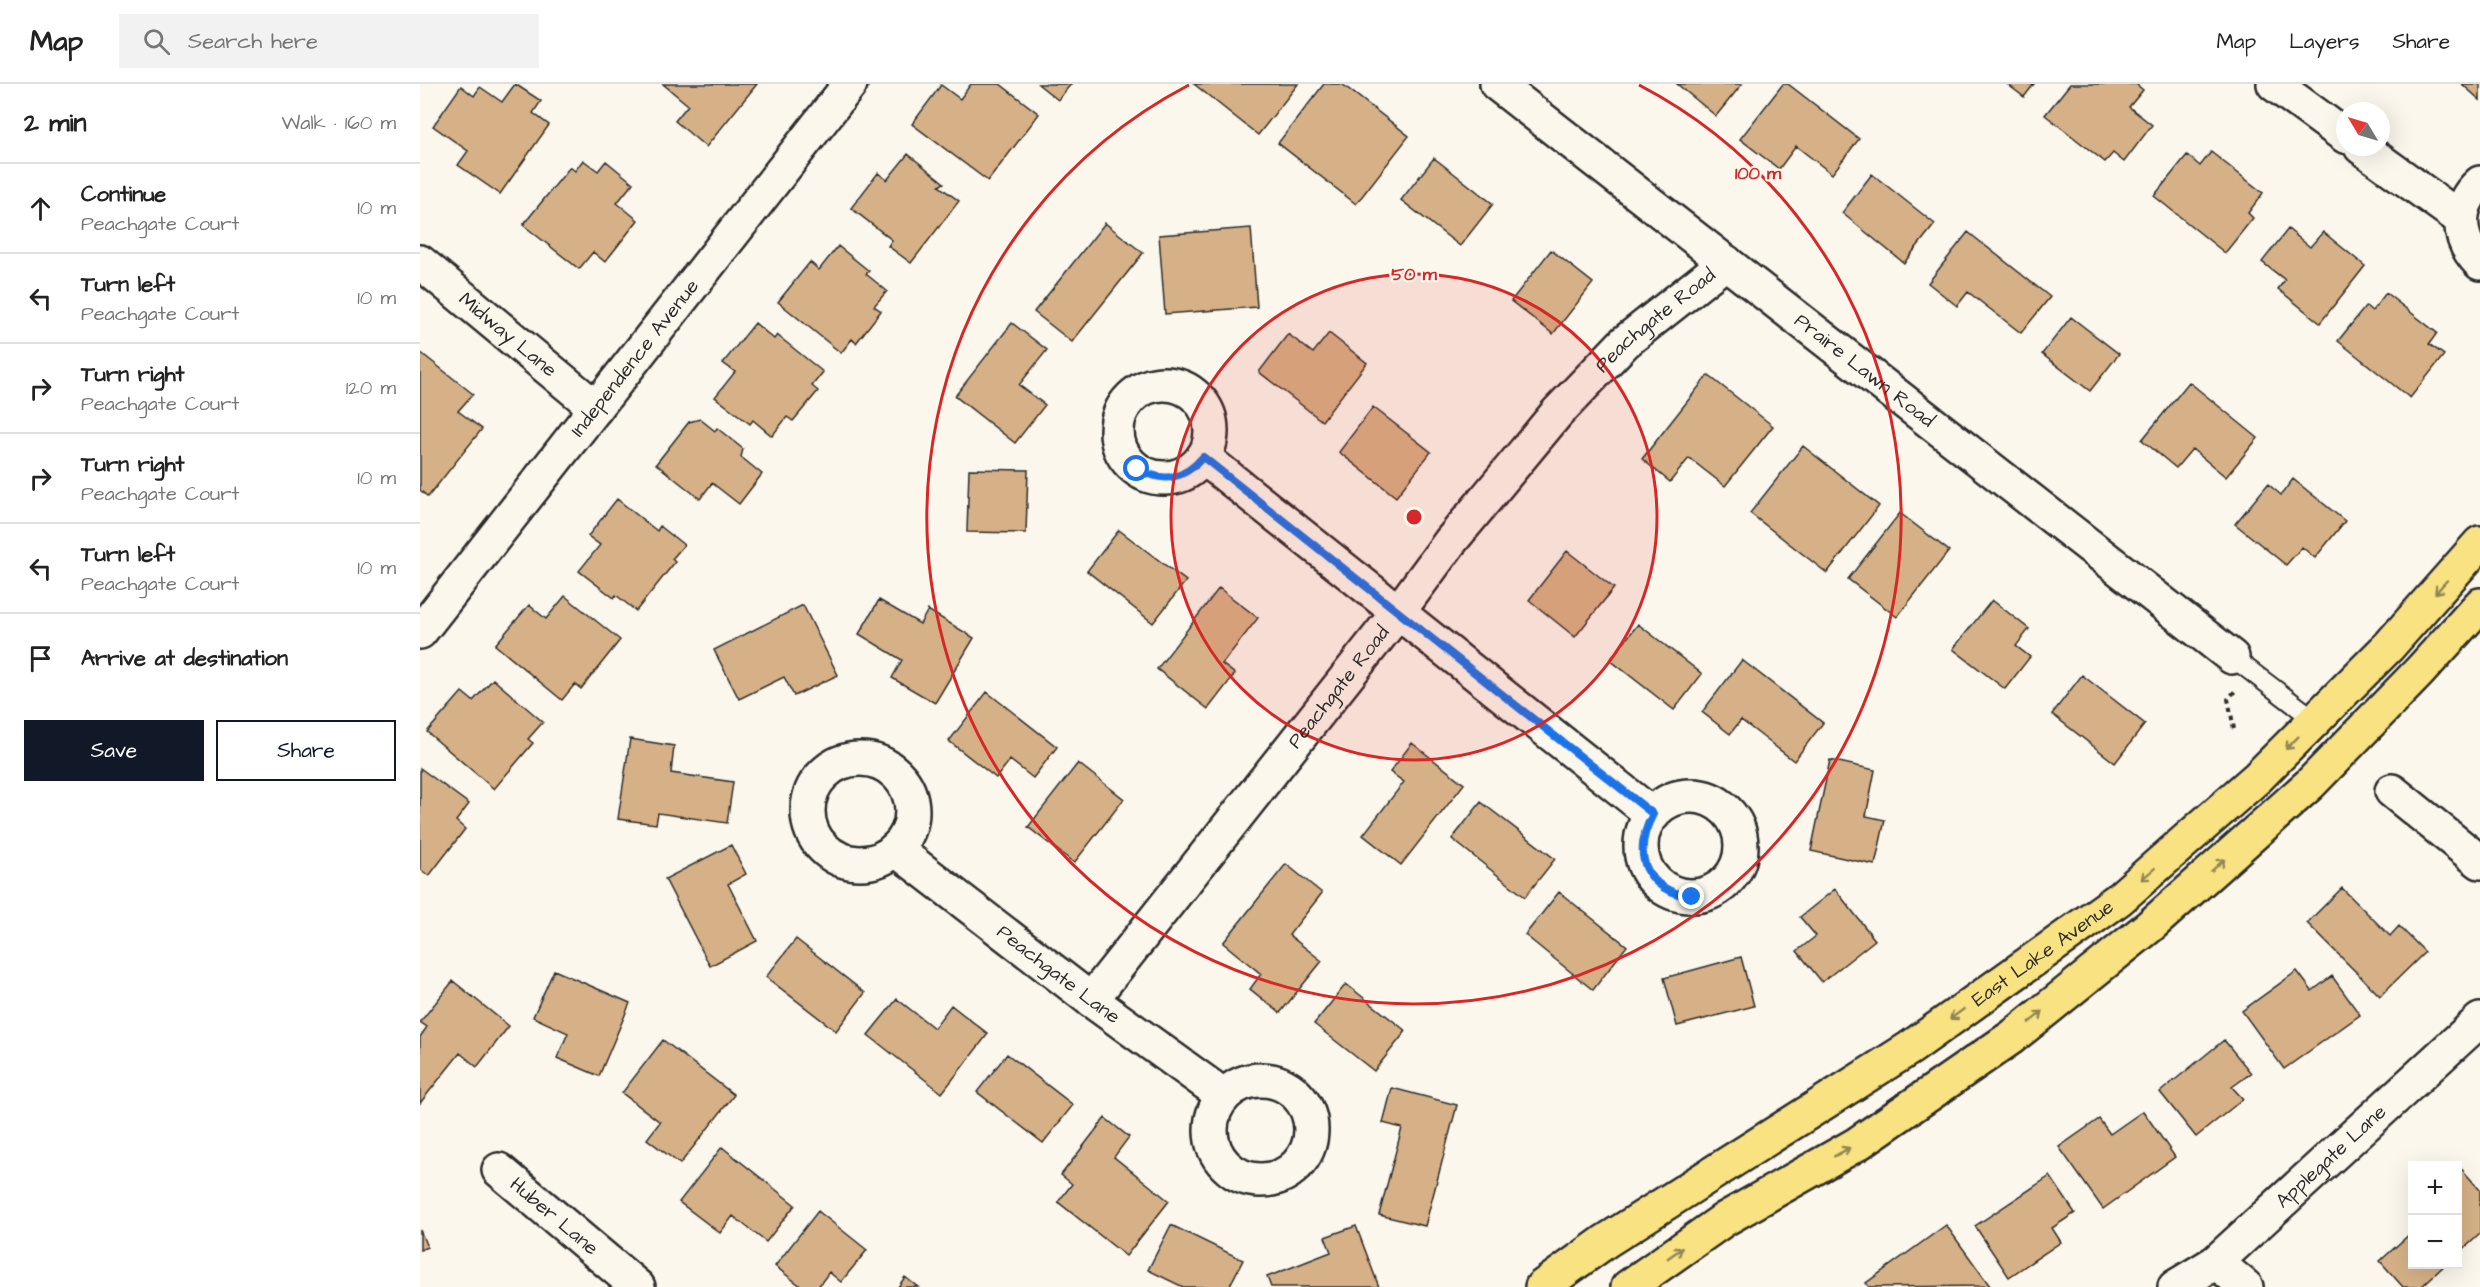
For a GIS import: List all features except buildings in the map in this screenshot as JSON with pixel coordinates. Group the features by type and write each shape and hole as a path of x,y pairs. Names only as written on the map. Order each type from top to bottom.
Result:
{"main road":[{"name":"East Lake Avenue","path":"1542,1287 1606,1241 1910,1048 2120,899 2258,777 2388,646 2480,543"},
{"path":"1628,1287 1725,1218 1867,1137 2012,1037 2132,941 2310,784 2419,672 2480,605"}],"street":[{"name":"Independence Avenue","path":"420,632 850,84"},
{"name":"Praire Lawn Road","path":"1497,84 2232,657"},
{"path":"2274,84 2336,129"},
{"path":"2374,156 2461,219"},
{"path":"2480,183 2465,203 2461,219 2463,237 2470,254 2480,263"},
{"name":"Midway Lane","path":"420,262 596,408"},
{"name":"Peachgate Road","path":"1091,1000 1399,611 1450,542 1557,413 1625,342 1687,290 1726,262"},
{"path":"1203,457 1653,814"},
{"path":"2392,791 2480,862"},
{"name":"Peachgate Lane","path":"895,849 1091,1000 1224,1096"},
{"name":"Applegate Lane","path":"2175,1287 2216,1262 2480,1020"},
{"name":"Huber Lane","path":"499,1170 638,1287"},
{"path":"2216,1262 2246,1287"}],"lane":[{"path":"2232,657 2315,720"}],"route":[{"path":"1137,469 1150,476 1165,478 1180,476 1193,468 1203,457 1653,814 1645,829 1641,845 1643,861 1650,875 1662,887 1676,894 1692,897"}]}
